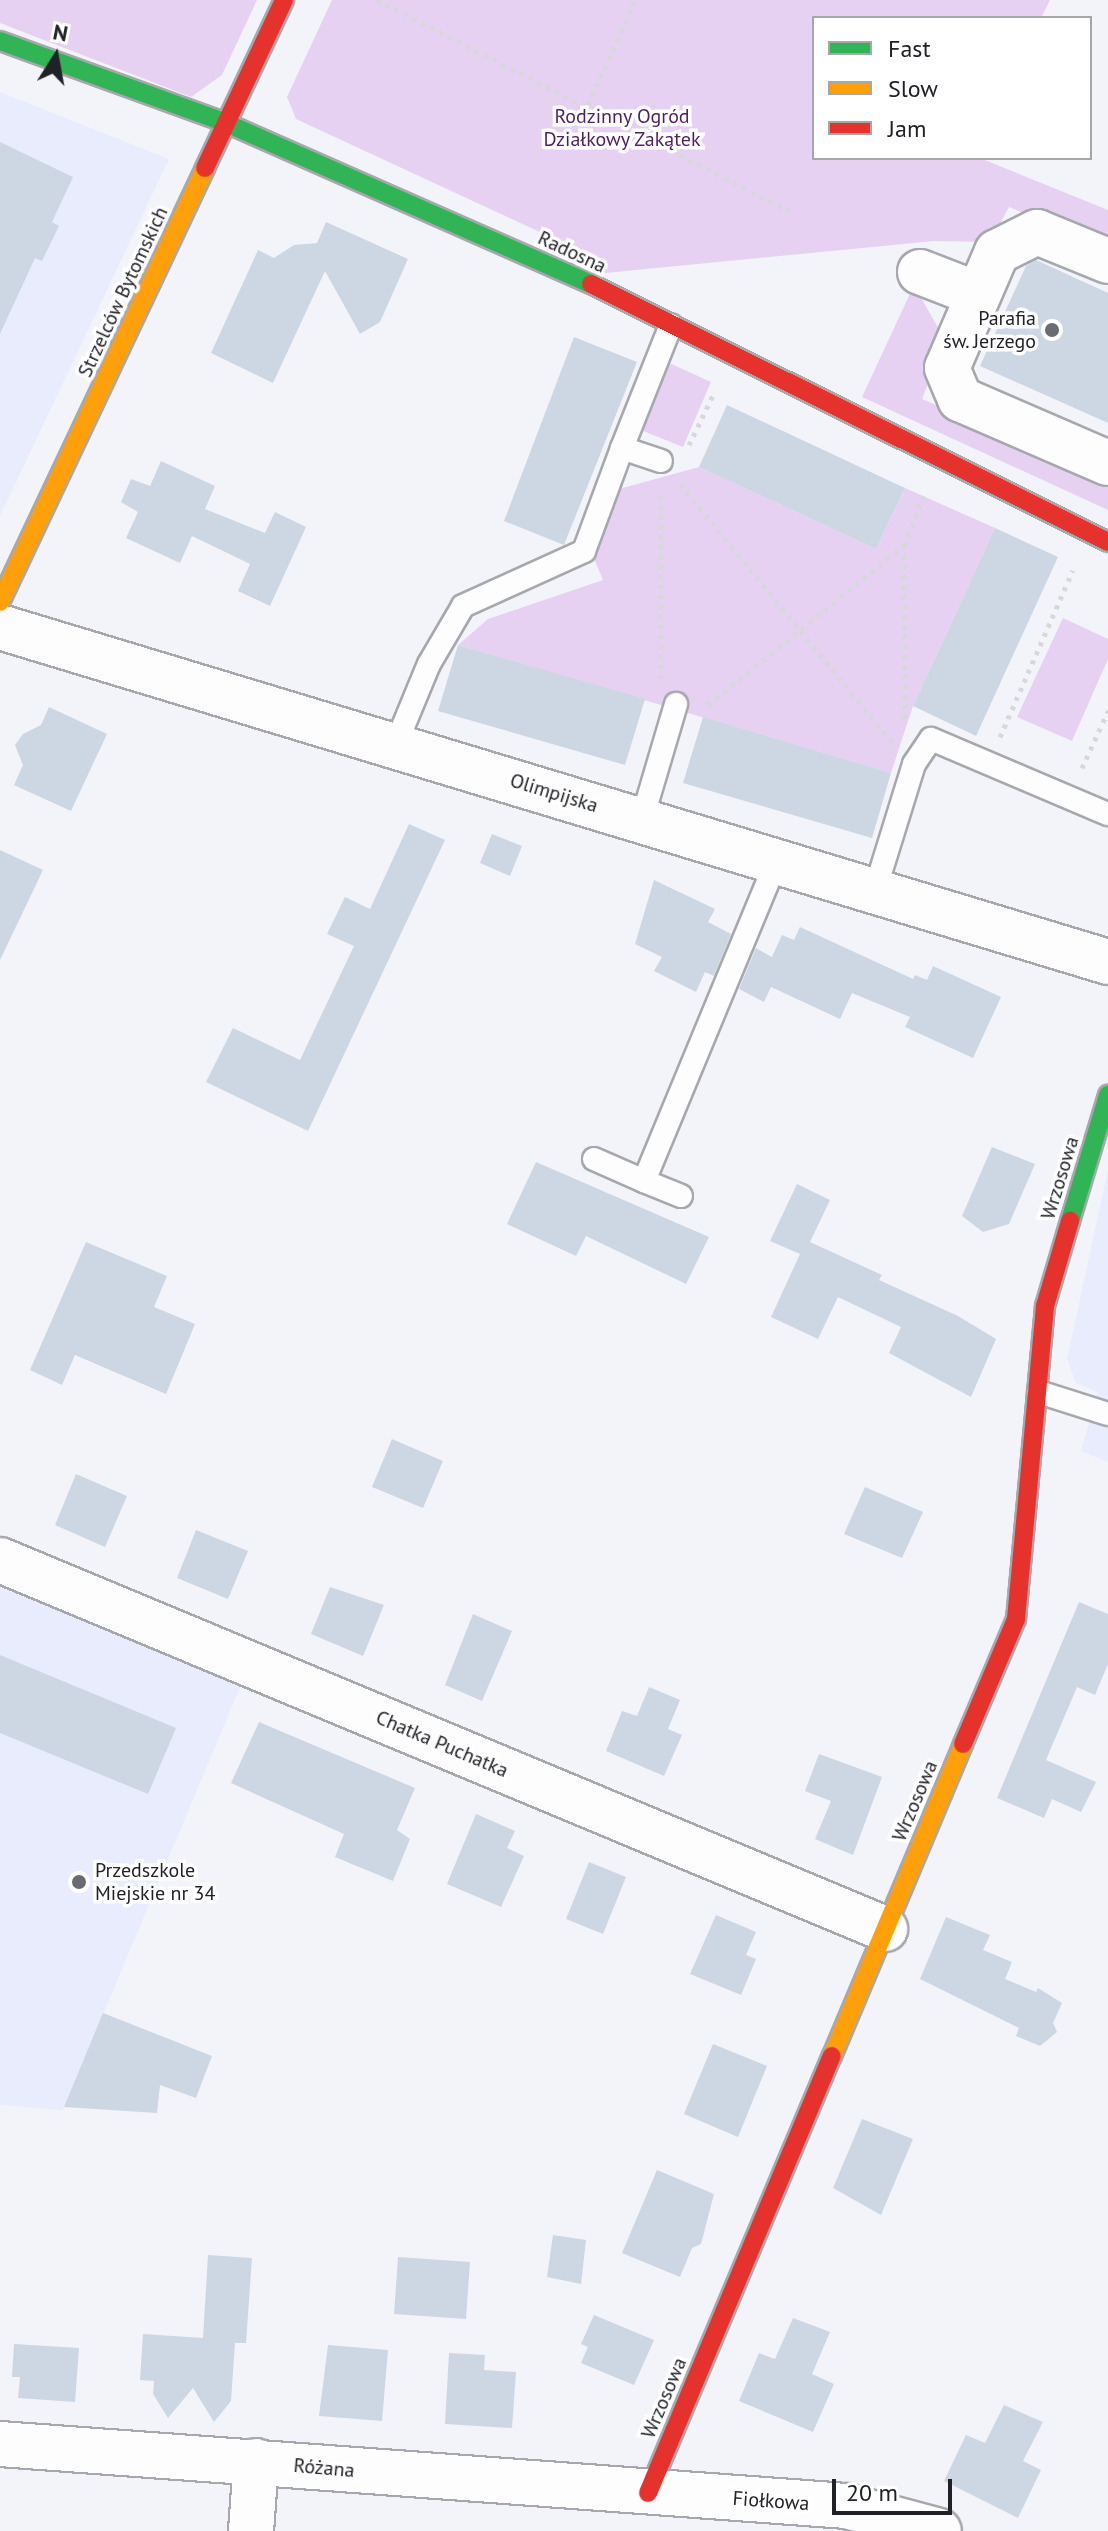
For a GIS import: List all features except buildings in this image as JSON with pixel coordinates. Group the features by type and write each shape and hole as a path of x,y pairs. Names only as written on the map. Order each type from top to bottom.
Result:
{"street":[{"name":"Strzelców Bytomskich","path":"0,602 284,0"},
{"name":"Radosna","path":"0,41 226,123 580,278 1108,542"},
{"path":"1108,261 1037,232 997,252 947,368 960,399 1108,463"},
{"path":"920,272 977,294"},
{"name":"Olimpijska","path":"0,627 1108,962"},
{"name":"Wrzosowa","path":"648,2493 1016,1619 1045,1306 1108,1095"},
{"name":"Chatka Puchatka","path":"0,1560 885,1929"},
{"name":"Różana","path":"0,2444 648,2493"},
{"path":"251,2531 256,2461"},
{"name":"Fiołkowa","path":"648,2493 846,2506 939,2531"}],"lane":[{"path":"395,746 429,664 463,606 584,551 671,325"},
{"path":"622,448 661,461"},
{"path":"642,819 676,704"},
{"path":"875,890 914,764 931,739 1108,814"},
{"path":"644,1181 777,860"},
{"path":"594,1159 681,1196"},
{"path":"1039,1392 1108,1414"}],"path":[{"path":"377,0 588,105 789,211"},
{"path":"588,105 635,0"},
{"path":"661,461 687,450 717,385"},
{"path":"661,461 895,745 905,726 904,545 927,487"},
{"path":"661,461 661,694 676,704 707,705 904,545"},
{"path":"988,764 1077,561"},
{"path":"1068,798 1108,711"}],"shaded area":[{"path":"0,92 169,159 0,516"},
{"path":"1108,1170 1108,1462 1081,1451 1098,1392 1076,1383 1067,1359"},
{"name":"Przedszkole Miejskie nr 34","path":"0,1587 241,1685 63,2110 0,2105"}],"green space":[{"path":"0,0 257,0 222,75 191,97 0,23"},
{"name":"Rodzinny Ogród Działkowy Zakątek","path":"332,0 1050,0 1042,16 812,16 812,160 985,160 1108,210 1108,248 1009,207 990,242 934,241 595,274 600,260 296,119 287,97"},
{"path":"914,285 945,340 922,399 1108,480 1108,510 862,397"},
{"path":"667,362 711,382 683,447 643,431"},
{"path":"699,467 876,549 905,488 995,528 913,706 891,773 458,645 488,619 603,580 592,554 619,489"},
{"path":"1063,618 1108,639 1108,659 1072,741 1017,717"}],"traffic: fast":[{"path":"0,41 226,123 591,284"},
{"path":"1070,1221 1108,1095"}],"traffic: slow":[{"path":"0,602 205,168"},
{"path":"832,2056 963,1744"}],"traffic: jam":[{"path":"205,168 284,0"},
{"path":"591,284 1108,542"},
{"path":"963,1744 1016,1619 1045,1306 1070,1221"},
{"path":"648,2493 832,2056"}],"place":[{"name":"Parafia św. Jerzego","path":"1052,330"},
{"name":"Przedszkole Miejskie nr 34","path":"79,1882"}]}
